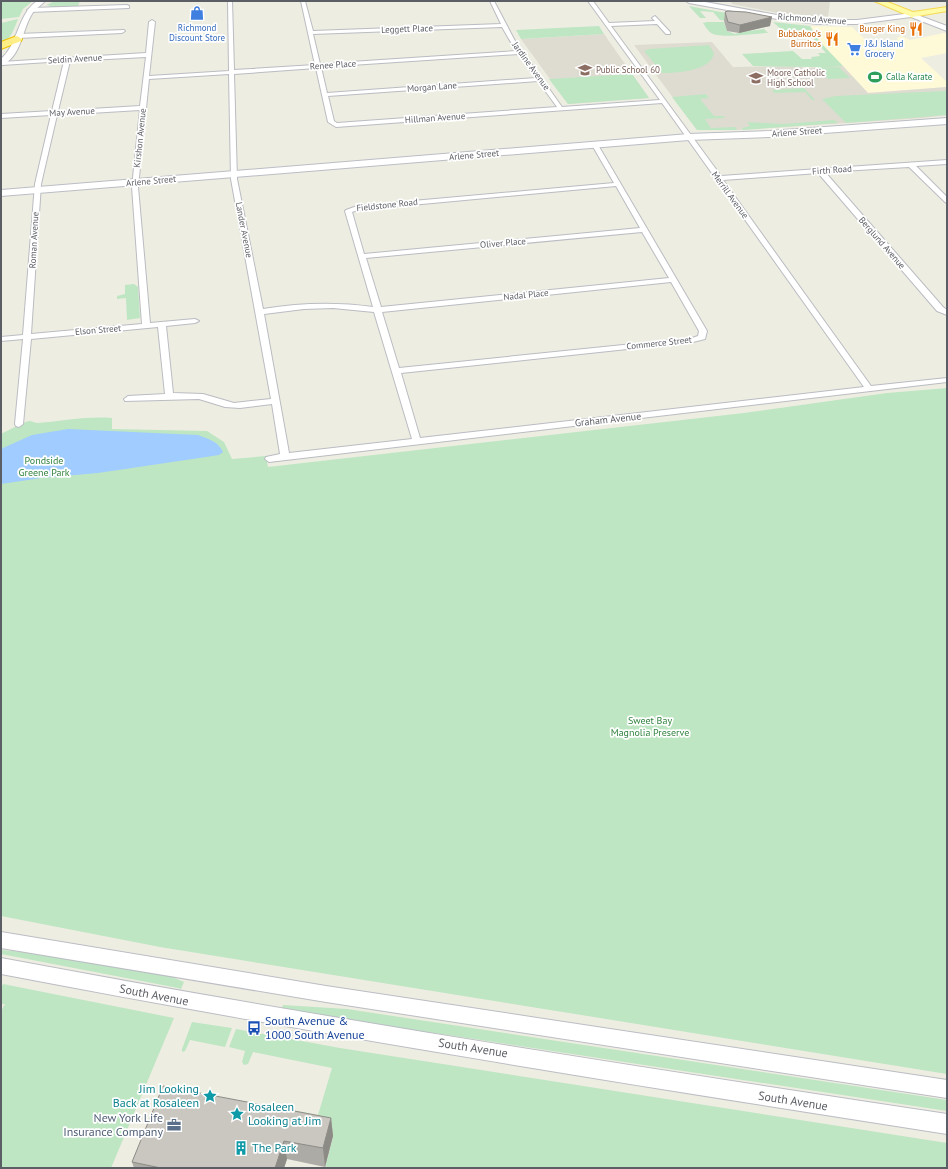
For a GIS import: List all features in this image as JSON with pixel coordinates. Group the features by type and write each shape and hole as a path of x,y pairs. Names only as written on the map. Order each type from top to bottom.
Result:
{"highway":[{"path":"1,46 18,37"}],"main road":[{"path":"878,1 912,15"},
{"path":"883,1 910,6"},
{"name":"Richmond Avenue","path":"912,15 919,11 947,4"},
{"name":"Richmond Avenue","path":"912,15 947,10"}],"street":[{"path":"4,59 18,37 30,10 42,1"},
{"name":"Lander Avenue","path":"230,1 234,174 260,312 284,456"},
{"name":"Hillman Avenue","path":"303,1 331,122 339,126 664,101"},
{"name":"Jardine Avenue","path":"492,1 519,52 561,109"},
{"name":"Merrill Avenue","path":"590,1 664,101 870,390"},
{"name":"Richmond Avenue","path":"689,1 703,2 777,17 818,22 868,21 912,15"},
{"path":"30,10 127,7"},
{"path":"912,15 947,29"},
{"path":"609,25 657,20 668,33"},
{"name":"Kirshon Avenue","path":"146,325 136,182 152,22"},
{"name":"Leggett Place","path":"310,32 504,25"},
{"path":"18,37 122,31"},
{"name":"Renee Place","path":"146,78 519,52"},
{"name":"Seldin Avenue","path":"4,59 67,60 148,55"},
{"name":"Roman Avenue","path":"19,424 38,190 67,60"},
{"name":"Morgan Lane","path":"324,95 540,79"},
{"name":"May Avenue","path":"1,116 143,108"},
{"name":"Arlene Street","path":"1,193 689,137 747,135 947,121"},
{"name":"Commerce Street","path":"396,371 702,337 703,331 595,145"},
{"name":"Firth Road","path":"718,178 947,162"},
{"path":"911,165 947,201"},
{"name":"Berglund Avenue","path":"820,171 940,309 947,313"},
{"name":"Fieldstone Road","path":"417,441 348,214 350,210 353,208 619,184"},
{"name":"Oliver Place","path":"361,256 645,230"},
{"name":"Nadal Place","path":"377,310 674,280"},
{"path":"260,312 319,305 338,305 377,310"},
{"name":"Elson Street","path":"1,339 195,321"},
{"path":"162,324 169,396"},
{"name":"Graham Avenue","path":"269,459 284,456 947,380"},
{"path":"128,400 169,396 208,397 227,405 234,406 275,401"},
{"path":"1,940 334,995 947,1089"},
{"name":"South Avenue","path":"1,966 202,1004 725,1090 947,1124"}],"shaded area":[{"path":"731,1 830,1 828,17 778,13 732,4"},
{"path":"811,26 852,27 868,42 898,40 897,38 901,36 910,40 944,33 947,34 947,53 921,58 947,82 947,87 868,93 820,42"},
{"name":"Public School 60","path":"604,34 649,98 568,104 521,39"},
{"name":"Moore Catholic High School","path":"712,42 733,67 801,66 803,68 843,66 868,93 947,87 947,115 923,118 737,130 697,130 634,45"}],"green space":[{"path":"1,1 33,1 23,9 19,17 1,19"},
{"path":"55,1 80,1 78,6 48,8 51,6 46,5"},
{"path":"689,6 731,14 728,21 720,20 713,12 700,11 706,18 700,18"},
{"path":"18,19 10,37 1,45 1,23"},
{"path":"724,22 727,31 735,34 764,29 768,33 730,36 716,35 711,33 703,23"},
{"path":"773,22 810,26 820,42 843,66 819,68 839,67 850,78 828,79 817,67 753,66 742,54 793,51 802,59 812,59 811,57 820,56 818,53 826,53 809,34 798,30 783,31"},
{"path":"599,26 604,34 521,39 516,30"},
{"path":"709,45 714,53 712,59 707,64 692,70 676,72 662,73 644,51 649,49"},
{"path":"632,74 649,98 568,104 549,79"},
{"path":"804,88 815,100 812,100 805,92 774,93 772,90"},
{"path":"947,91 947,115 846,123 822,99 836,96"},
{"path":"706,94 709,98 700,99 714,116 723,116 725,118 705,119 711,128 735,127 737,130 697,130 672,97"},
{"path":"834,120 838,123 743,130 742,128 750,126 747,122 783,124"},
{"path":"134,284 138,287 140,318 127,320 126,298 117,299 117,296 125,294 125,285"},
{"name":"Sweet Bay Magnolia Preserve","path":"947,388 947,1074 160,947 1,916 1,434 29,421 38,423 84,418 112,418 112,429 207,431 224,442 232,459 266,456 268,467 744,413 887,393"},
{"path":"1,950 34,953 167,975 184,982 181,989 1,954"},
{"path":"3,984 174,1018 111,1168 1,1168 1,1011 5,1004 1,1004 1,988"},
{"path":"283,1005 347,1009 947,1100 947,1111 349,1020 282,1008"},
{"path":"192,1022 232,1028 225,1047 190,1040 185,1051 182,1052"},
{"path":"236,1029 340,1048 947,1143 947,1168 325,1168 333,1137 242,1110 254,1103 318,1115 332,1068 253,1052 248,1064 244,1065 242,1062 245,1051 229,1047"}],"water":[{"path":"68,429 198,435 216,443 223,452 219,455 98,473 41,478 1,484 1,450 3,448 32,435"}],"building":[{"path":"725,12 746,12 772,17 740,25 728,22"},
{"name":"The Park","path":"163,1086 331,1118 323,1148 284,1141 275,1168 161,1168 132,1162"}],"place":[{"name":"Richmond Discount Store","path":"197,13"},
{"name":"Burger King","path":"916,29"},
{"name":"Bubbakoo's Burritos","path":"832,39"},
{"name":"J&J Island Grocery","path":"854,49"},
{"name":"Public School 60","path":"585,70"},
{"name":"Calla Karate","path":"875,77"},
{"name":"Moore Catholic High School","path":"756,78"},
{"name":"South Avenue & 1000 South Avenue","path":"254,1028"},
{"name":"Jim Looking Back at Rosaleen","path":"210,1096"},
{"name":"Rosaleen Looking at Jim","path":"237,1114"},
{"name":"New York Life Insurance Company","path":"174,1125"},
{"name":"The Park","path":"241,1148"}],"park label":[{"name":"Pondside Greene Park","path":"44,466"}]}
